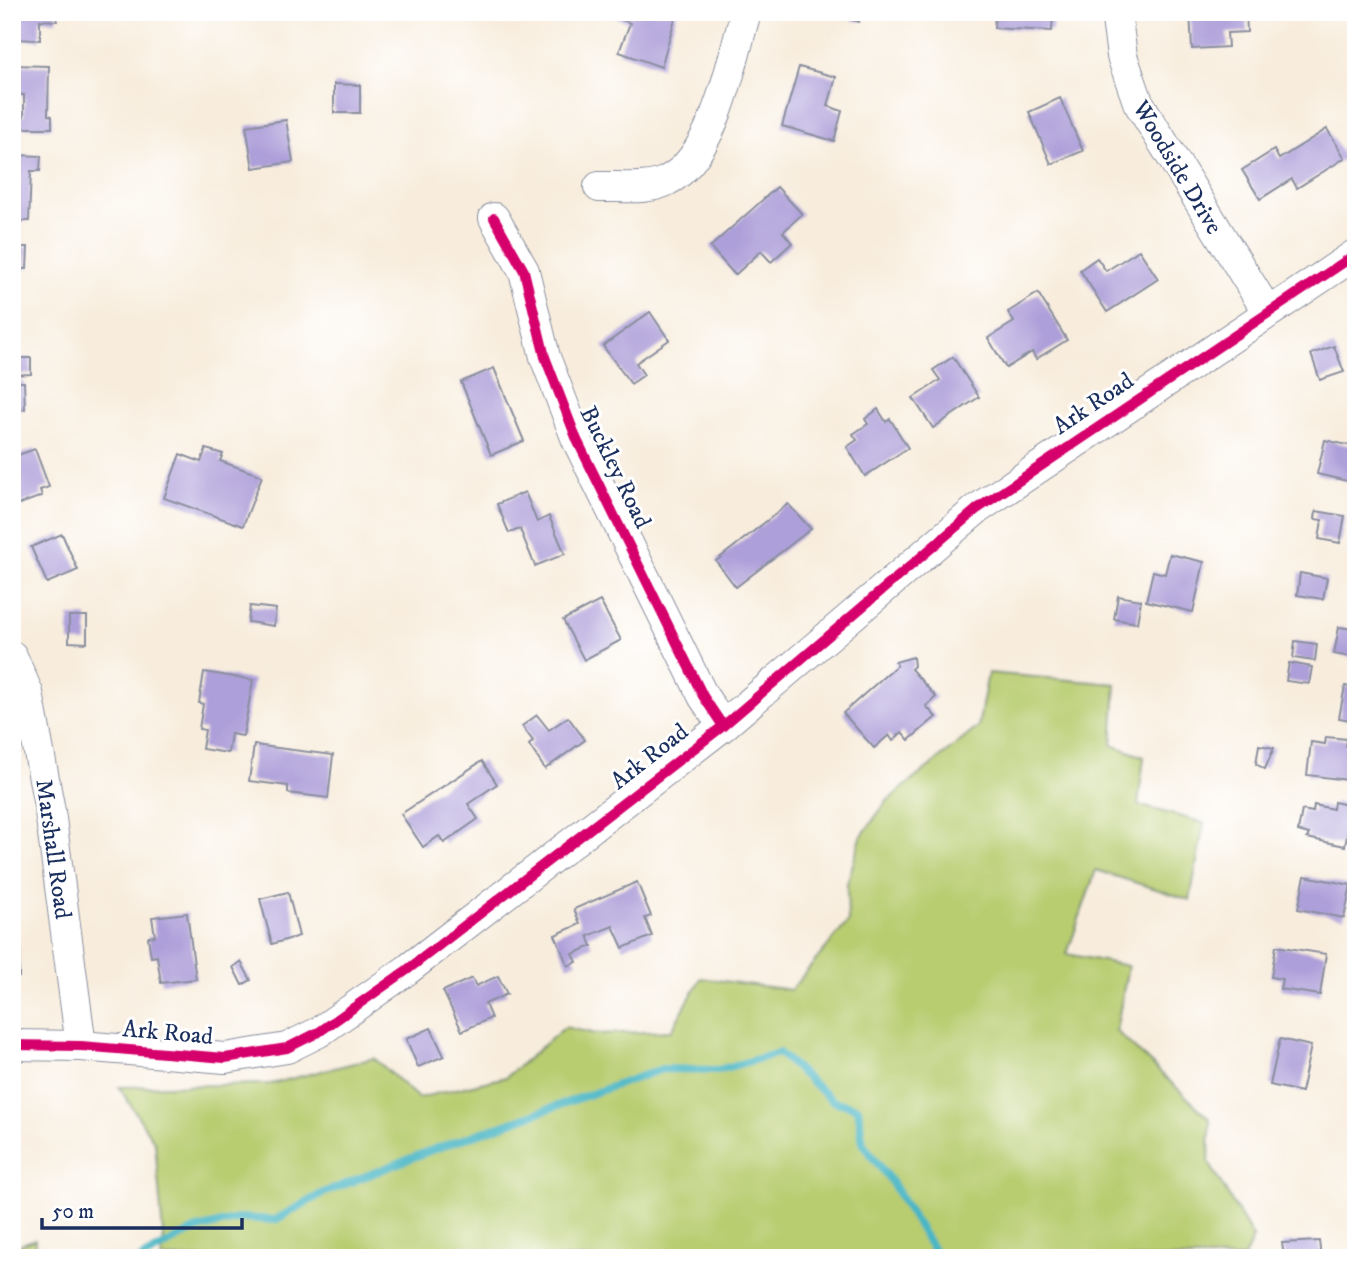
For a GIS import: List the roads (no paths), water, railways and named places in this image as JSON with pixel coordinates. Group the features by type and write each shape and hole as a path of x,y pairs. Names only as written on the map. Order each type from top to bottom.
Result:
{"street":[{"path":"599,187 659,183 669,180 690,161 714,119 746,12"},
{"name":"Woodside Drive","path":"1116,12 1122,56 1138,102 1267,311"},
{"name":"Buckley Road","path":"494,218 524,271 545,357 577,440 703,696 723,726"},
{"name":"Ark Road","path":"12,1045 81,1046 225,1058 287,1048 303,1041 335,1022 407,970 723,726 977,509 1267,311 1356,254"},
{"name":"Marshall Road","path":"12,656 28,692 50,811 81,1046"}],"waterway":[{"path":"142,1258 194,1230 242,1218 275,1220 323,1193 429,1151 662,1069 718,1070 779,1053 833,1101 858,1108 863,1144 890,1180 938,1258"}]}
